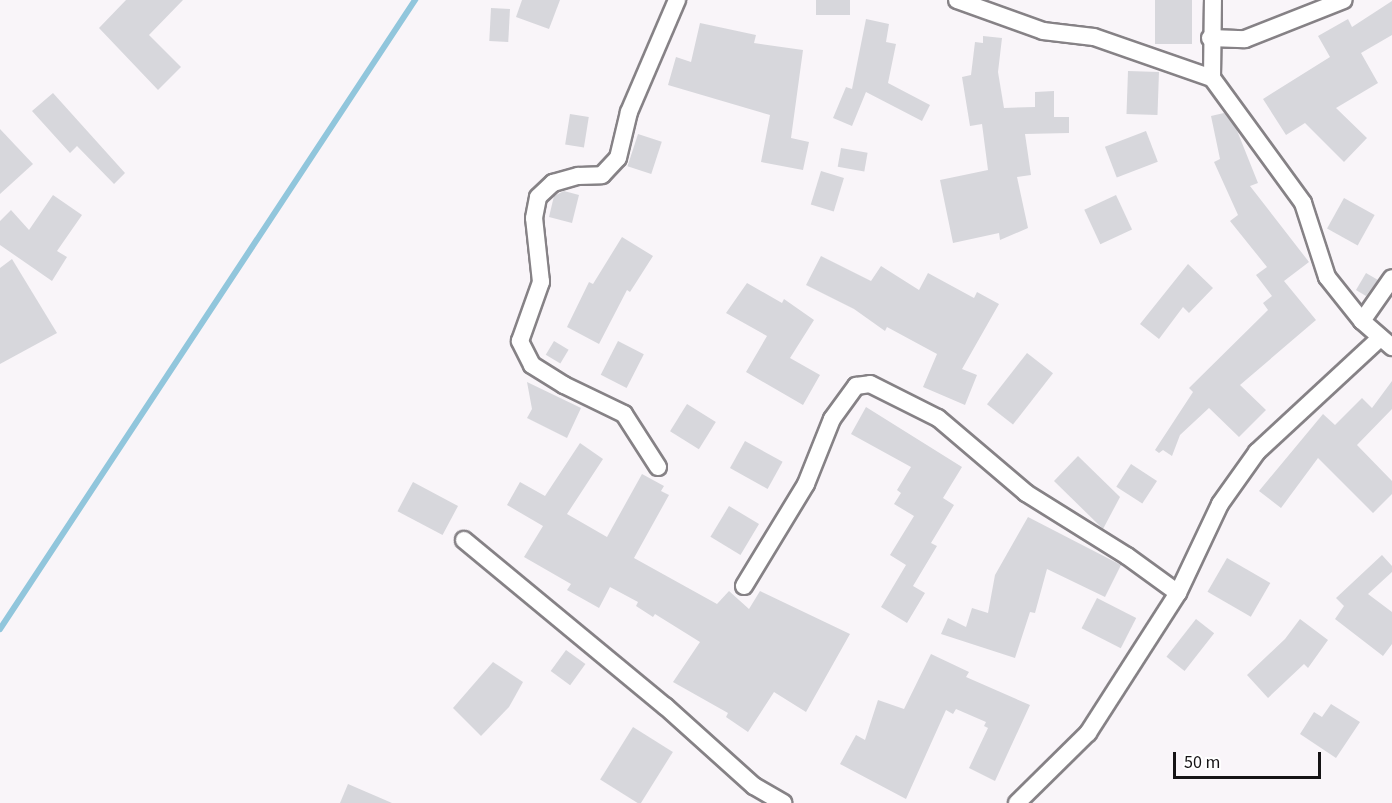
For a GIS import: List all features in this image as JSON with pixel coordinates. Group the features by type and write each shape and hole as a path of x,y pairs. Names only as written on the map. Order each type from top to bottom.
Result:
{"street":[{"path":"658,467 624,414 532,365 520,341 541,282 534,218 538,197 553,183 578,176 602,175 618,158 629,112 677,0"},
{"path":"957,0 1043,31 1094,37 1212,78 1289,180 1303,203 1327,277 1362,321 1386,343 1257,452 1220,504 1178,593 1088,733 1017,803"},
{"path":"1212,78 1210,38 1213,0"},
{"path":"1210,38 1245,39 1344,0"},
{"path":"1362,321 1392,278"},
{"path":"744,586 806,484 832,419 856,386 870,384 938,418 1026,493 1127,556 1178,593"},
{"path":"464,540 665,706 754,786 784,803"}],"building":[{"path":"126,0 183,0 149,35 181,67 158,90 99,28"},
{"path":"522,0 560,0 549,29 516,17"},
{"path":"816,0 850,0 850,15 816,15"},
{"path":"1155,0 1192,0 1192,44 1155,44"},
{"path":"1392,1 1392,35 1361,53 1378,83 1336,108 1367,138 1344,162 1305,123 1286,135 1263,99 1330,57 1318,36 1348,19 1352,27"},
{"path":"491,8 510,9 508,42 489,41"},
{"path":"866,19 889,24 886,42 896,44 888,83 930,105 922,121 866,92 852,126 833,118 846,87 852,89"},
{"path":"700,23 756,35 754,43 803,50 791,138 809,142 803,170 761,162 770,115 668,85 676,57 691,62"},
{"path":"983,36 1002,38 998,72 1004,108 1035,107 1035,92 1054,91 1054,117 1069,117 1069,133 1025,134 1031,175 1017,177 1028,228 1000,240 999,233 953,243 940,180 988,170 982,124 970,126 962,77 971,75 975,42 983,43"},
{"path":"1128,71 1159,72 1157,115 1126,114"},
{"path":"53,93 125,173 114,184 77,146 70,153 32,111"},
{"path":"1224,113 1236,128 1258,183 1250,186 1309,262 1284,281 1316,320 1240,385 1266,410 1239,437 1209,408 1180,435 1172,456 1163,450 1159,453 1155,450 1193,392 1189,388 1268,310 1263,303 1272,296 1256,275 1267,267 1230,221 1238,215 1214,162 1220,159 1211,116"},
{"path":"570,114 589,117 584,148 565,145"},
{"path":"0,129 33,164 0,194"},
{"path":"1146,131 1158,162 1117,178 1105,147"},
{"path":"638,134 662,142 651,174 627,166"},
{"path":"841,148 868,153 864,171 838,167"},
{"path":"821,171 844,178 834,211 811,204"},
{"path":"564,191 579,195 572,223 549,217 554,196"},
{"path":"53,195 82,215 57,251 67,257 52,281 0,245 0,221 11,210 29,230"},
{"path":"1116,195 1132,229 1100,244 1084,210"},
{"path":"1344,198 1375,215 1358,246 1327,229"},
{"path":"622,237 653,256 630,292 627,290 599,344 567,327 589,282 593,284"},
{"path":"821,256 871,281 881,266 919,290 928,273 974,298 977,292 999,304 962,369 977,375 965,405 923,387 937,354 887,327 885,331 854,309 806,285"},
{"path":"12,259 57,333 0,364 0,268"},
{"path":"1188,264 1213,288 1189,313 1183,307 1159,339 1140,324"},
{"path":"1366,273 1378,280 1366,296 1356,290"},
{"path":"747,283 782,303 784,299 814,320 790,358 820,375 803,405 746,372 767,336 726,313"},
{"path":"554,341 569,350 560,363 546,355"},
{"path":"618,341 644,354 627,388 601,375"},
{"path":"1027,353 1053,373 1013,425 987,404"},
{"path":"1392,381 1392,409 1357,445 1392,481 1392,494 1373,513 1318,458 1281,508 1259,491 1323,414 1335,425 1362,398 1372,408"},
{"path":"527,382 581,408 567,438 527,418 532,409"},
{"path":"687,404 716,422 699,449 670,431"},
{"path":"866,407 962,467 943,498 954,505 931,543 937,546 913,586 925,593 907,623 881,607 906,565 890,555 914,516 894,504 901,493 897,490 911,467 851,434"},
{"path":"745,441 783,462 768,489 730,468"},
{"path":"580,443 603,459 567,514 607,537 642,474 664,486 661,491 669,495 634,558 717,604 729,591 749,609 760,591 850,634 806,712 774,692 748,732 726,717 728,713 673,682 700,642 655,614 653,617 636,606 638,602 610,587 599,608 567,590 571,584 524,557 543,526 507,505 520,482 545,496"},
{"path":"1078,456 1120,497 1103,529 1054,481"},
{"path":"1131,464 1157,481 1142,504 1116,487"},
{"path":"413,482 458,506 443,535 398,511"},
{"path":"729,506 759,524 740,555 710,537"},
{"path":"1028,517 1121,565 1105,597 1047,569 1035,613 1030,612 1015,658 941,634 948,618 966,627 972,608 988,613 995,575"},
{"path":"1382,555 1392,566 1392,572 1368,594 1392,612 1392,644 1383,656 1335,619 1344,606 1336,598"},
{"path":"1227,558 1270,583 1251,617 1208,592"},
{"path":"1097,598 1136,618 1121,648 1082,628"},
{"path":"1196,619 1214,633 1185,671 1166,657"},
{"path":"1300,619 1328,640 1308,668 1304,664 1268,698 1247,675 1285,639"},
{"path":"566,650 585,664 570,685 551,671"},
{"path":"931,654 969,672 966,677 1030,705 995,781 969,768 988,728 984,726 986,722 956,709 953,714 946,710 906,799 840,764 856,735 865,740 878,700 904,709"},
{"path":"493,662 523,682 509,707 481,736 453,708"},
{"path":"1331,704 1360,722 1336,758 1300,734 1314,712 1322,717"},
{"path":"633,727 673,752 641,803 600,780"},
{"path":"348,784 392,803 340,803"}],"waterway":[{"path":"0,629 415,0"}]}
